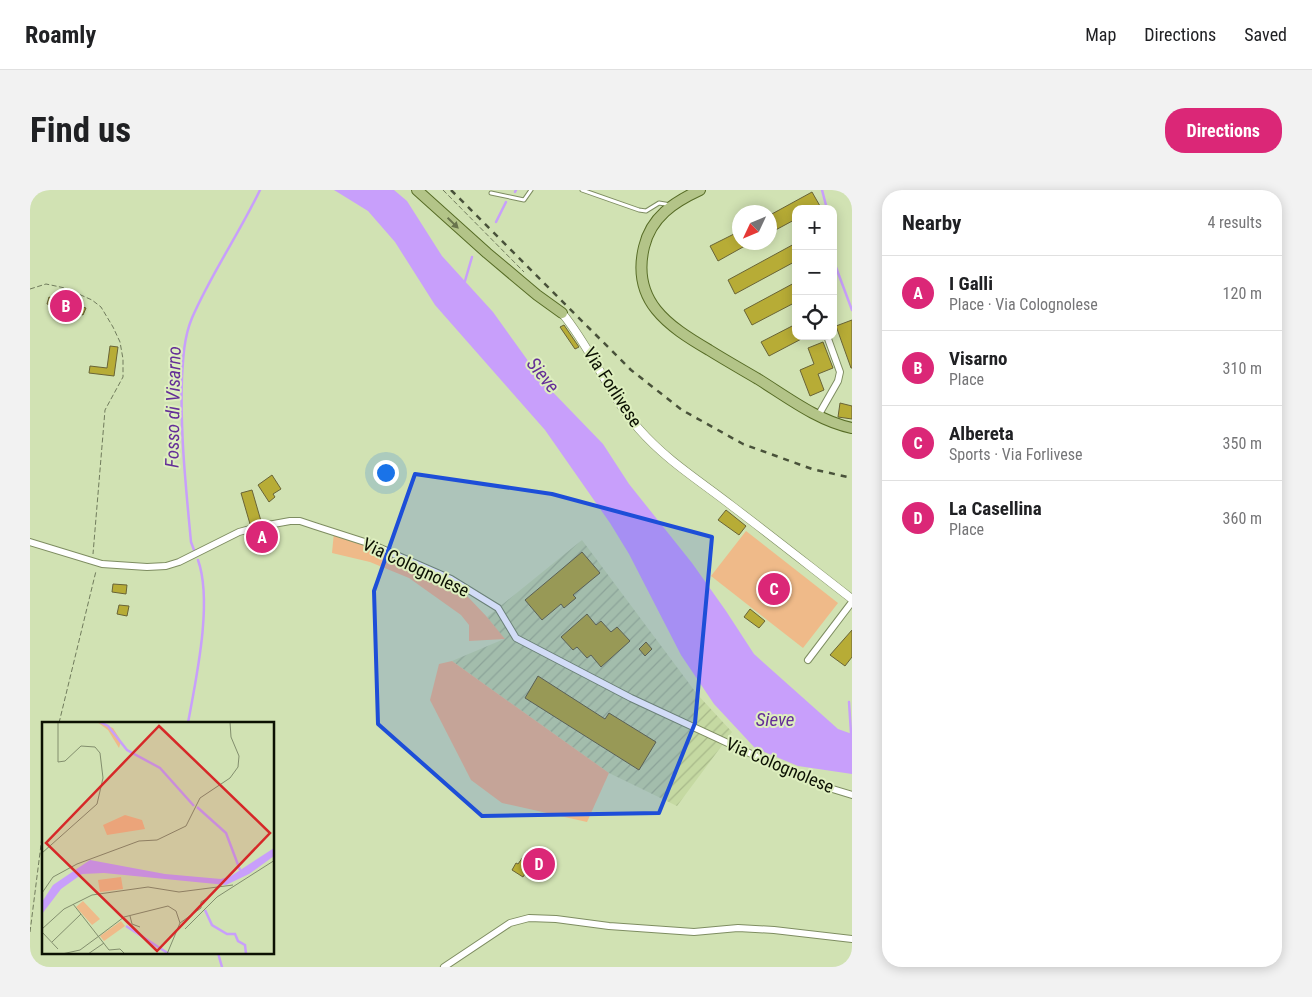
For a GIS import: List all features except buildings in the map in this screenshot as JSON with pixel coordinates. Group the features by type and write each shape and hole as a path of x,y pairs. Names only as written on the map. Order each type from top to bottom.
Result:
{"main road":[{"path":"417,190 487,253 537,295 562,312"},
{"path":"700,190 671,205 657,220 645,240 640,262 643,286 653,307 666,322 691,340 818,416 852,428"}],"street":[{"name":"Via Forlivese","path":"562,312 578,332 604,379 626,413 652,443 699,482 730,504 852,600"},
{"path":"818,416 838,381 840,372 828,340"},
{"name":"Via Colognolese","path":"30,542 95,562 147,567 166,566 179,562 239,532 290,521 300,521 371,544 451,579 498,608 516,638 639,702 816,784 852,795"},
{"path":"808,660 852,600"},
{"path":"444,967 510,923 529,918 556,918 609,926 694,932 738,928 774,930 852,939"}],"lane":[{"path":"492,193 524,200 531,190"},
{"path":"582,190 639,210 646,211 659,203 671,205"}],"path":[{"path":"444,190 530,277"},
{"path":"30,289 46,284 65,288 92,300 101,308 113,327 120,342 123,359 123,377 105,410 95,562 59,722"},
{"path":"30,932 42,837"}],"highlighted area":[{"path":"415,474 552,494 712,537 695,723 659,813 482,816 378,724 374,591"}],"shaded area":[{"path":"746,531 838,603 803,648 711,576"},
{"path":"334,532 451,579 505,639 469,641 469,625 461,615 409,578 370,562 332,553"},
{"path":"582,540 697,694 732,732 677,806 609,773 452,661 504,639 487,617"},
{"path":"452,661 609,773 587,822 502,803 471,780 430,700 439,664"}],"water":[{"name":"Sieve","path":"334,190 394,190 407,201 442,256 493,312 544,383 603,444 629,484 692,563 754,654 838,729 852,734 852,774 798,766 755,748 714,704 681,655 629,554 610,523 545,430 435,305 395,242 368,211"}],"waterway":[{"name":"Fosso di Visarno","path":"194,550 191,542 185,481 182,399 183,355 192,318 260,190"},
{"path":"822,190 826,205"},
{"path":"496,222 506,202"},
{"path":"834,250 834,262 852,310"},
{"path":"465,281 472,257"},
{"name":"Fosso di Visarno","path":"188,722 199,663 204,618 202,577 198,560"},
{"path":"849,702 851,733"},
{"name":"Fosso di Visarno","path":"218,954 222,967"}],"railway":[{"path":"451,190 631,370 682,410 743,444 812,469 852,478"}],"place":[{"name":"Visarno","path":"66,306"},
{"name":"I Galli","path":"262,537"},
{"name":"Albereta","path":"774,589"},
{"name":"La Casellina","path":"539,864"}]}
